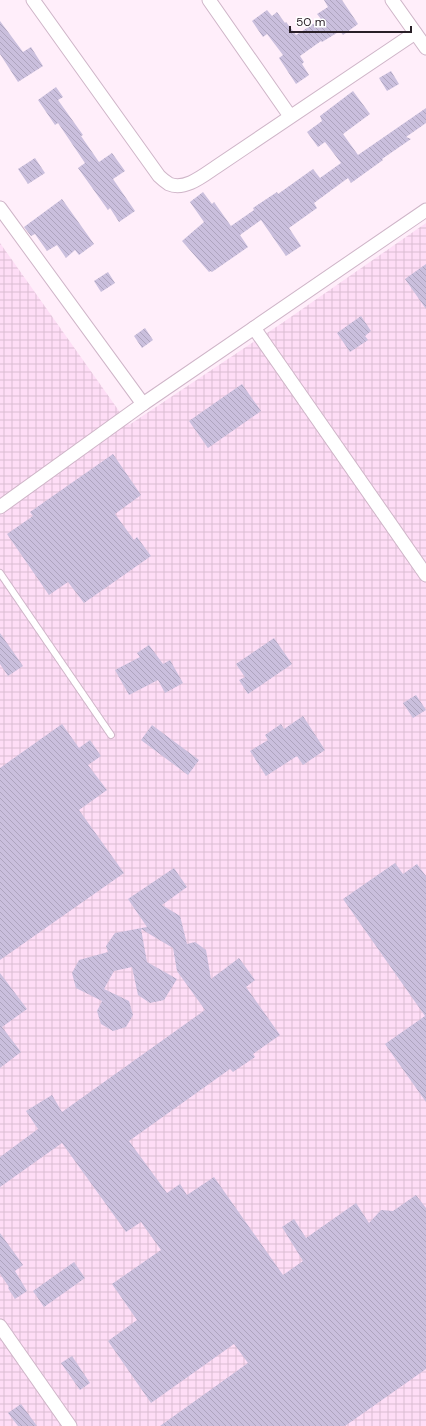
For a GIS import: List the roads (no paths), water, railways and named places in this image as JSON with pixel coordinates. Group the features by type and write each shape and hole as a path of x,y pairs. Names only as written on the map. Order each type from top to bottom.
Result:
{"street":[{"path":"33,0 159,176 171,184 182,186 197,180 415,33"},
{"path":"209,0 290,116"},
{"path":"392,0 426,48"},
{"path":"0,208 143,404"},
{"path":"0,507 143,404 426,210"},
{"path":"254,328 426,575"},
{"path":"0,1326 70,1426"}],"lane":[{"path":"0,573 111,735"}]}
